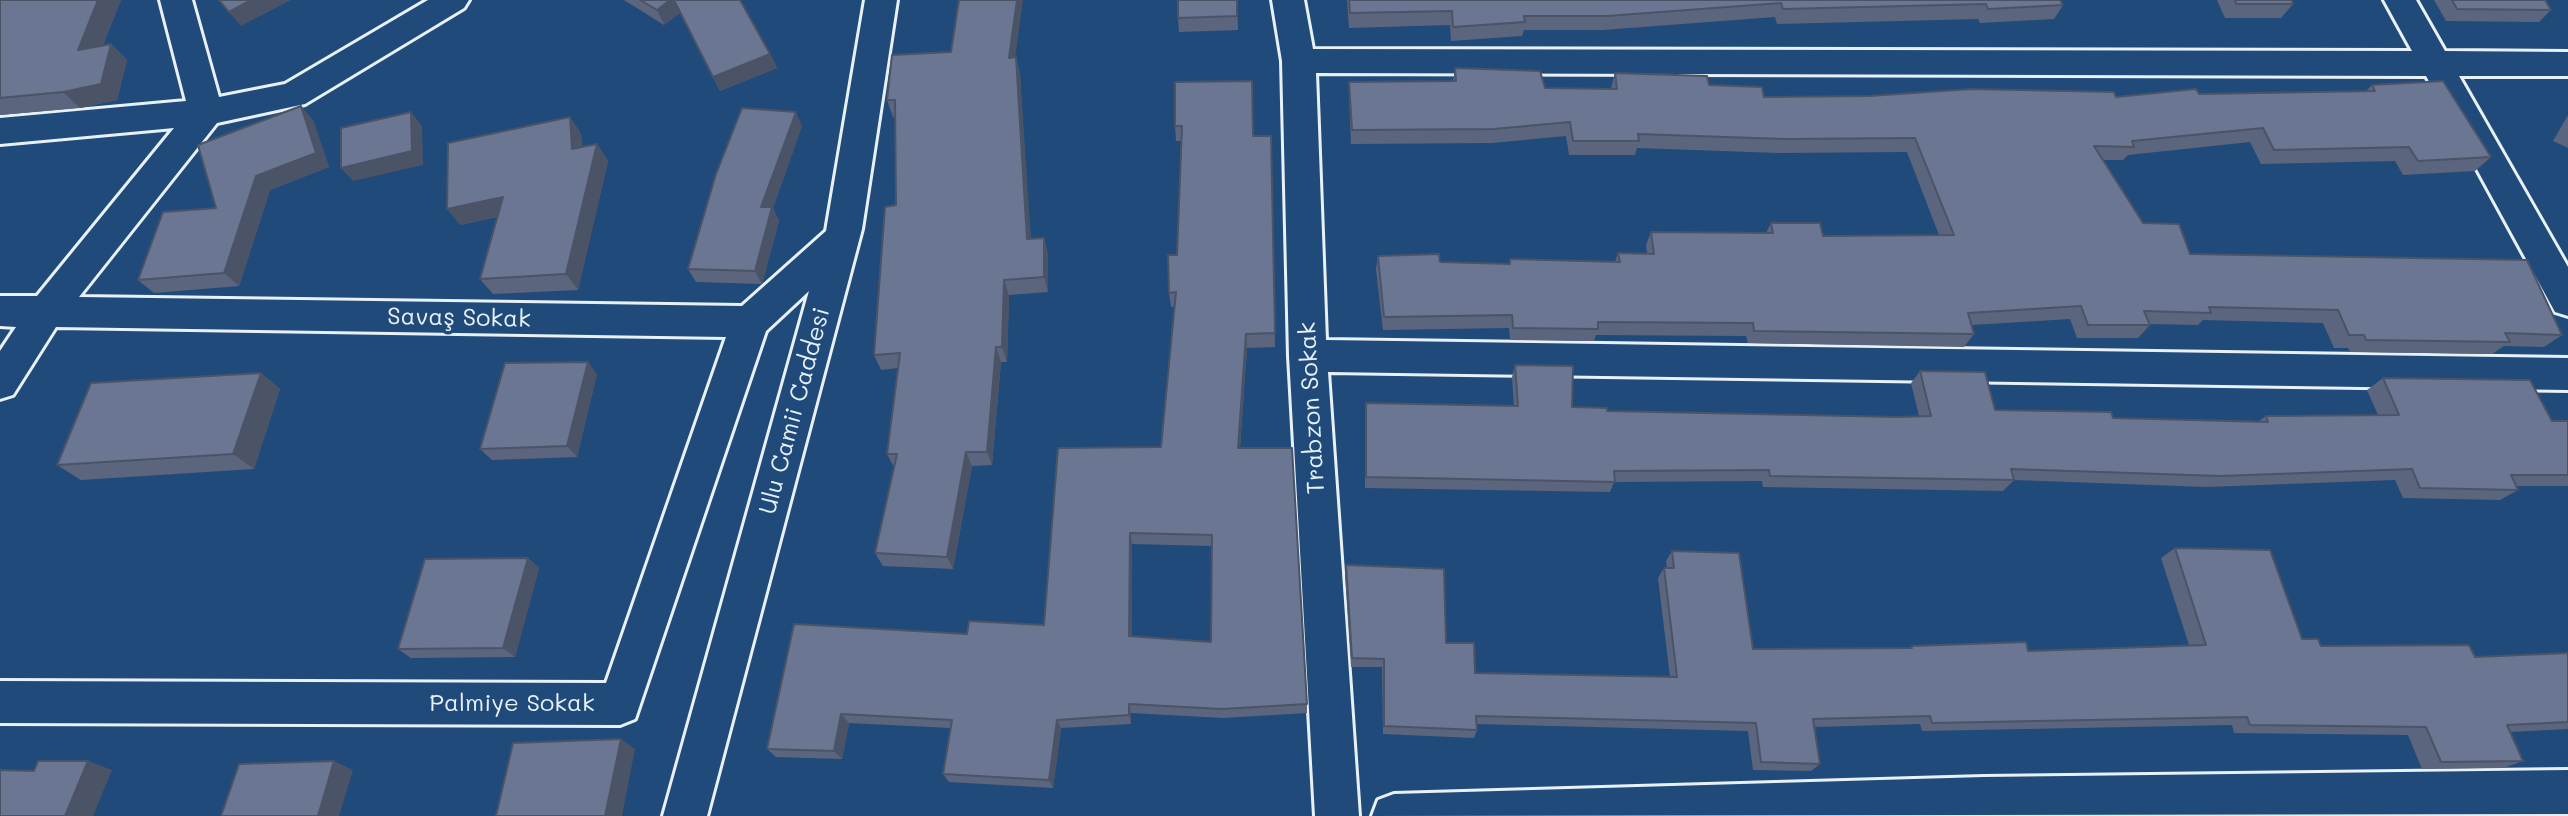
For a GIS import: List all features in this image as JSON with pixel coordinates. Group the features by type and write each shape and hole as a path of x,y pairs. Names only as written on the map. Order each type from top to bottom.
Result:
{"street":[{"path":"176,0 206,111"},
{"path":"0,131 206,111 293,95 453,0"},
{"name":"Ulu Camii Caddesi","path":"685,816 841,239 881,0"},
{"name":"Trabzon Sokak","path":"1288,0 1299,61 1308,356 1337,816"},
{"path":"2400,0 2568,301"},
{"path":"1299,61 2568,64"},
{"path":"0,383 45,313 206,111"},
{"path":"750,322 841,239"},
{"name":"Savaş Sokak","path":"0,311 750,322"},
{"name":"Palmiye Sokak","path":"0,702 620,704 750,322"},
{"path":"1308,356 2568,374"},
{"path":"1394,816 1984,799 2568,792"}],"building":[{"path":"0,0 98,0 78,50 111,44 101,84 63,92 0,98"},
{"path":"219,0 251,0 229,12"},
{"path":"640,0 670,0 657,10"},
{"path":"674,0 740,0 770,54 713,77"},
{"path":"959,0 1017,0 1009,58 1016,57 1027,239 1044,238 1044,277 1004,280 1002,347 996,347 987,452 966,452 947,557 875,553 897,454 887,454 900,353 874,355 885,207 896,205 895,100 887,100 892,55 951,52"},
{"path":"1178,0 1237,0 1237,16 1178,18"},
{"path":"1349,0 2060,0 2063,5 1988,9 1986,4 1783,9 1781,3 1607,16 1524,16 1525,22 1453,27 1452,11 1350,13"},
{"path":"2235,0 2292,0 2293,4 2236,4"},
{"path":"2452,0 2545,0 2551,10 2457,9"},
{"path":"1455,68 1540,71 1545,88 1617,89 1615,73 1707,76 1709,85 1762,87 1764,97 1869,96 1972,89 2114,92 2116,97 2196,89 2199,94 2375,91 2372,85 2443,81 2491,157 2418,161 2409,147 2274,150 2263,128 2132,141 2134,147 2094,146 2143,223 2179,224 2190,254 2527,260 2562,335 2505,333 2510,342 2366,340 2364,335 2349,335 2338,310 2209,307 2211,313 2144,311 2150,325 2088,325 2081,306 1968,313 1974,334 1754,331 1753,323 1598,322 1598,329 1513,328 1512,315 1384,317 1378,256 1439,254 1440,262 1510,264 1510,259 1620,262 1618,253 1654,254 1651,232 1773,233 1771,223 1820,223 1823,236 1954,235 1915,138 1784,139 1638,134 1639,141 1573,141 1570,122 1494,129 1352,130 1349,82 1456,81"},
{"path":"1252,81 1253,136 1271,136 1275,333 1246,334 1238,448 1292,448 1307,704 1222,709 1129,704 1129,715 1057,720 1049,780 943,774 952,720 841,714 834,751 767,749 794,624 967,634 969,621 1044,625 1058,448 1161,447 1176,292 1169,293 1168,255 1177,255 1182,126 1175,126 1175,82","holes":["1130,533 1212,535 1211,642 1129,636"]},
{"path":"301,106 316,153 256,176 224,273 138,280 163,212 216,208 198,145"},
{"path":"742,108 796,112 761,207 772,207 755,271 688,269 716,174"},
{"path":"411,112 412,151 341,168 341,128"},
{"path":"570,117 572,149 597,144 566,274 480,279 503,197 447,209 448,143"},
{"path":"588,362 567,446 480,449 505,363"},
{"path":"1515,365 1573,366 1572,407 1607,408 1607,411 1898,417 1931,416 1920,371 1985,372 1995,410 2111,412 2113,418 2268,422 2266,416 2399,415 2383,378 2530,380 2552,421 2568,421 2568,475 2511,475 2518,490 2420,488 2412,469 2221,476 2011,469 2014,480 1770,476 1769,470 1614,471 1615,482 1366,477 1366,403 1518,406"},
{"path":"261,373 233,454 57,465 91,383"},
{"path":"2175,548 2270,550 2302,639 2318,639 2321,646 2469,645 2475,657 2568,653 2568,722 2507,725 2523,761 2441,762 2426,727 2250,725 2247,717 1932,723 1930,716 1813,719 1820,764 1761,762 1756,723 1476,716 1477,730 1384,726 1384,659 1352,658 1346,565 1444,569 1446,643 1474,643 1475,673 1677,677 1664,568 1674,568 1672,551 1739,553 1753,649 1912,648 2026,642 2028,651 2206,645"},
{"path":"528,558 503,648 398,649 425,559"},
{"path":"621,739 605,816 496,816 513,743"},
{"path":"38,761 88,761 65,816 0,816 0,770 34,771"},
{"path":"334,761 318,816 221,816 239,764"}]}
